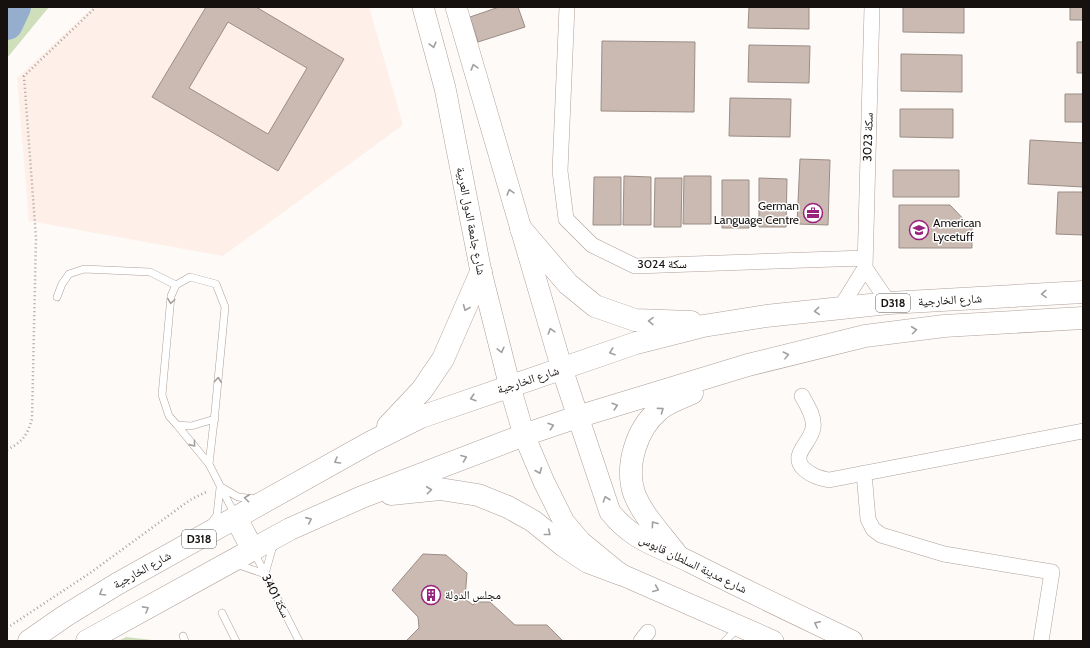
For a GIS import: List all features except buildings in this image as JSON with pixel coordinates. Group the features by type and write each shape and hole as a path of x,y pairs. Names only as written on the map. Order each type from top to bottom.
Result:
{"main road":[{"name":"شارع جامعة الدول العربية","path":"423,7 445,88 481,272 510,387 524,435"},
{"path":"456,7 577,417"},
{"path":"521,229 568,284 596,306 635,320 689,321 703,326"},
{"path":"371,442 405,410 422,390 443,359 481,272"},
{"name":"شارع الخارجية","path":"29,641 65,616 117,584 371,442 421,416 470,398 510,387 636,343 703,326 766,316 889,304 1083,292"},
{"path":"87,641 290,529 362,497 524,435 577,417 748,364 865,336 944,326 1083,318"},
{"path":"677,555 642,508 634,493 631,473 634,449 645,425 660,409 748,364"},
{"name":"شارع مدينة السلطان قابوس","path":"577,417 610,512 621,525 637,538 677,555 852,641"},
{"path":"524,435 544,482 564,522 581,542 620,574"},
{"path":"362,497 440,489 478,495 508,507 533,521 564,546 588,562 620,574 773,641"},
{"path":"236,518 253,550"}],"street":[{"name":"سكة 3024","path":"567,7 560,171 566,218 592,245 635,266 865,263"},
{"name":"سكة 3023","path":"865,263 872,7"},
{"path":"865,263 889,304"},
{"path":"839,310 865,263"},
{"path":"802,396 812,419 813,428 800,451 798,458 800,465 810,474 829,480 1083,431"},
{"path":"864,473 868,519 872,529 881,535 944,554 1052,572 1041,641"}],"lane":[{"path":"57,297 62,284 69,274 84,269 150,272 176,285"},
{"path":"209,464 225,307 216,284 190,277 176,285 171,296 162,395 169,416 209,464 236,518"},
{"path":"177,425 191,426 214,419"},
{"path":"220,486 238,497 250,500 277,495"},
{"path":"201,537 217,514 220,486"},
{"path":"221,568 236,564 246,566 265,574 272,548 290,529"},
{"name":"سكة 3401","path":"253,550 299,641"},
{"path":"222,613 236,641"},
{"path":"725,641 740,626"}],"path":[{"path":"7,450 18,444 28,433 32,419 36,238 24,76 96,7"},
{"path":"7,628 90,573 190,500 220,486"}],"shaded area":[{"path":"93,7 369,7 403,125 223,256 29,221 17,78"}],"green space":[{"path":"7,7 49,7 7,58"},
{"path":"126,637 161,641 118,641"}],"waterway":[{"path":"7,24 15,7"}],"place":[{"name":"German Language Centre","path":"813,213"},
{"name":"American Lycetuff","path":"919,230"},
{"name":"مجلس الدولة","path":"431,595"}]}
